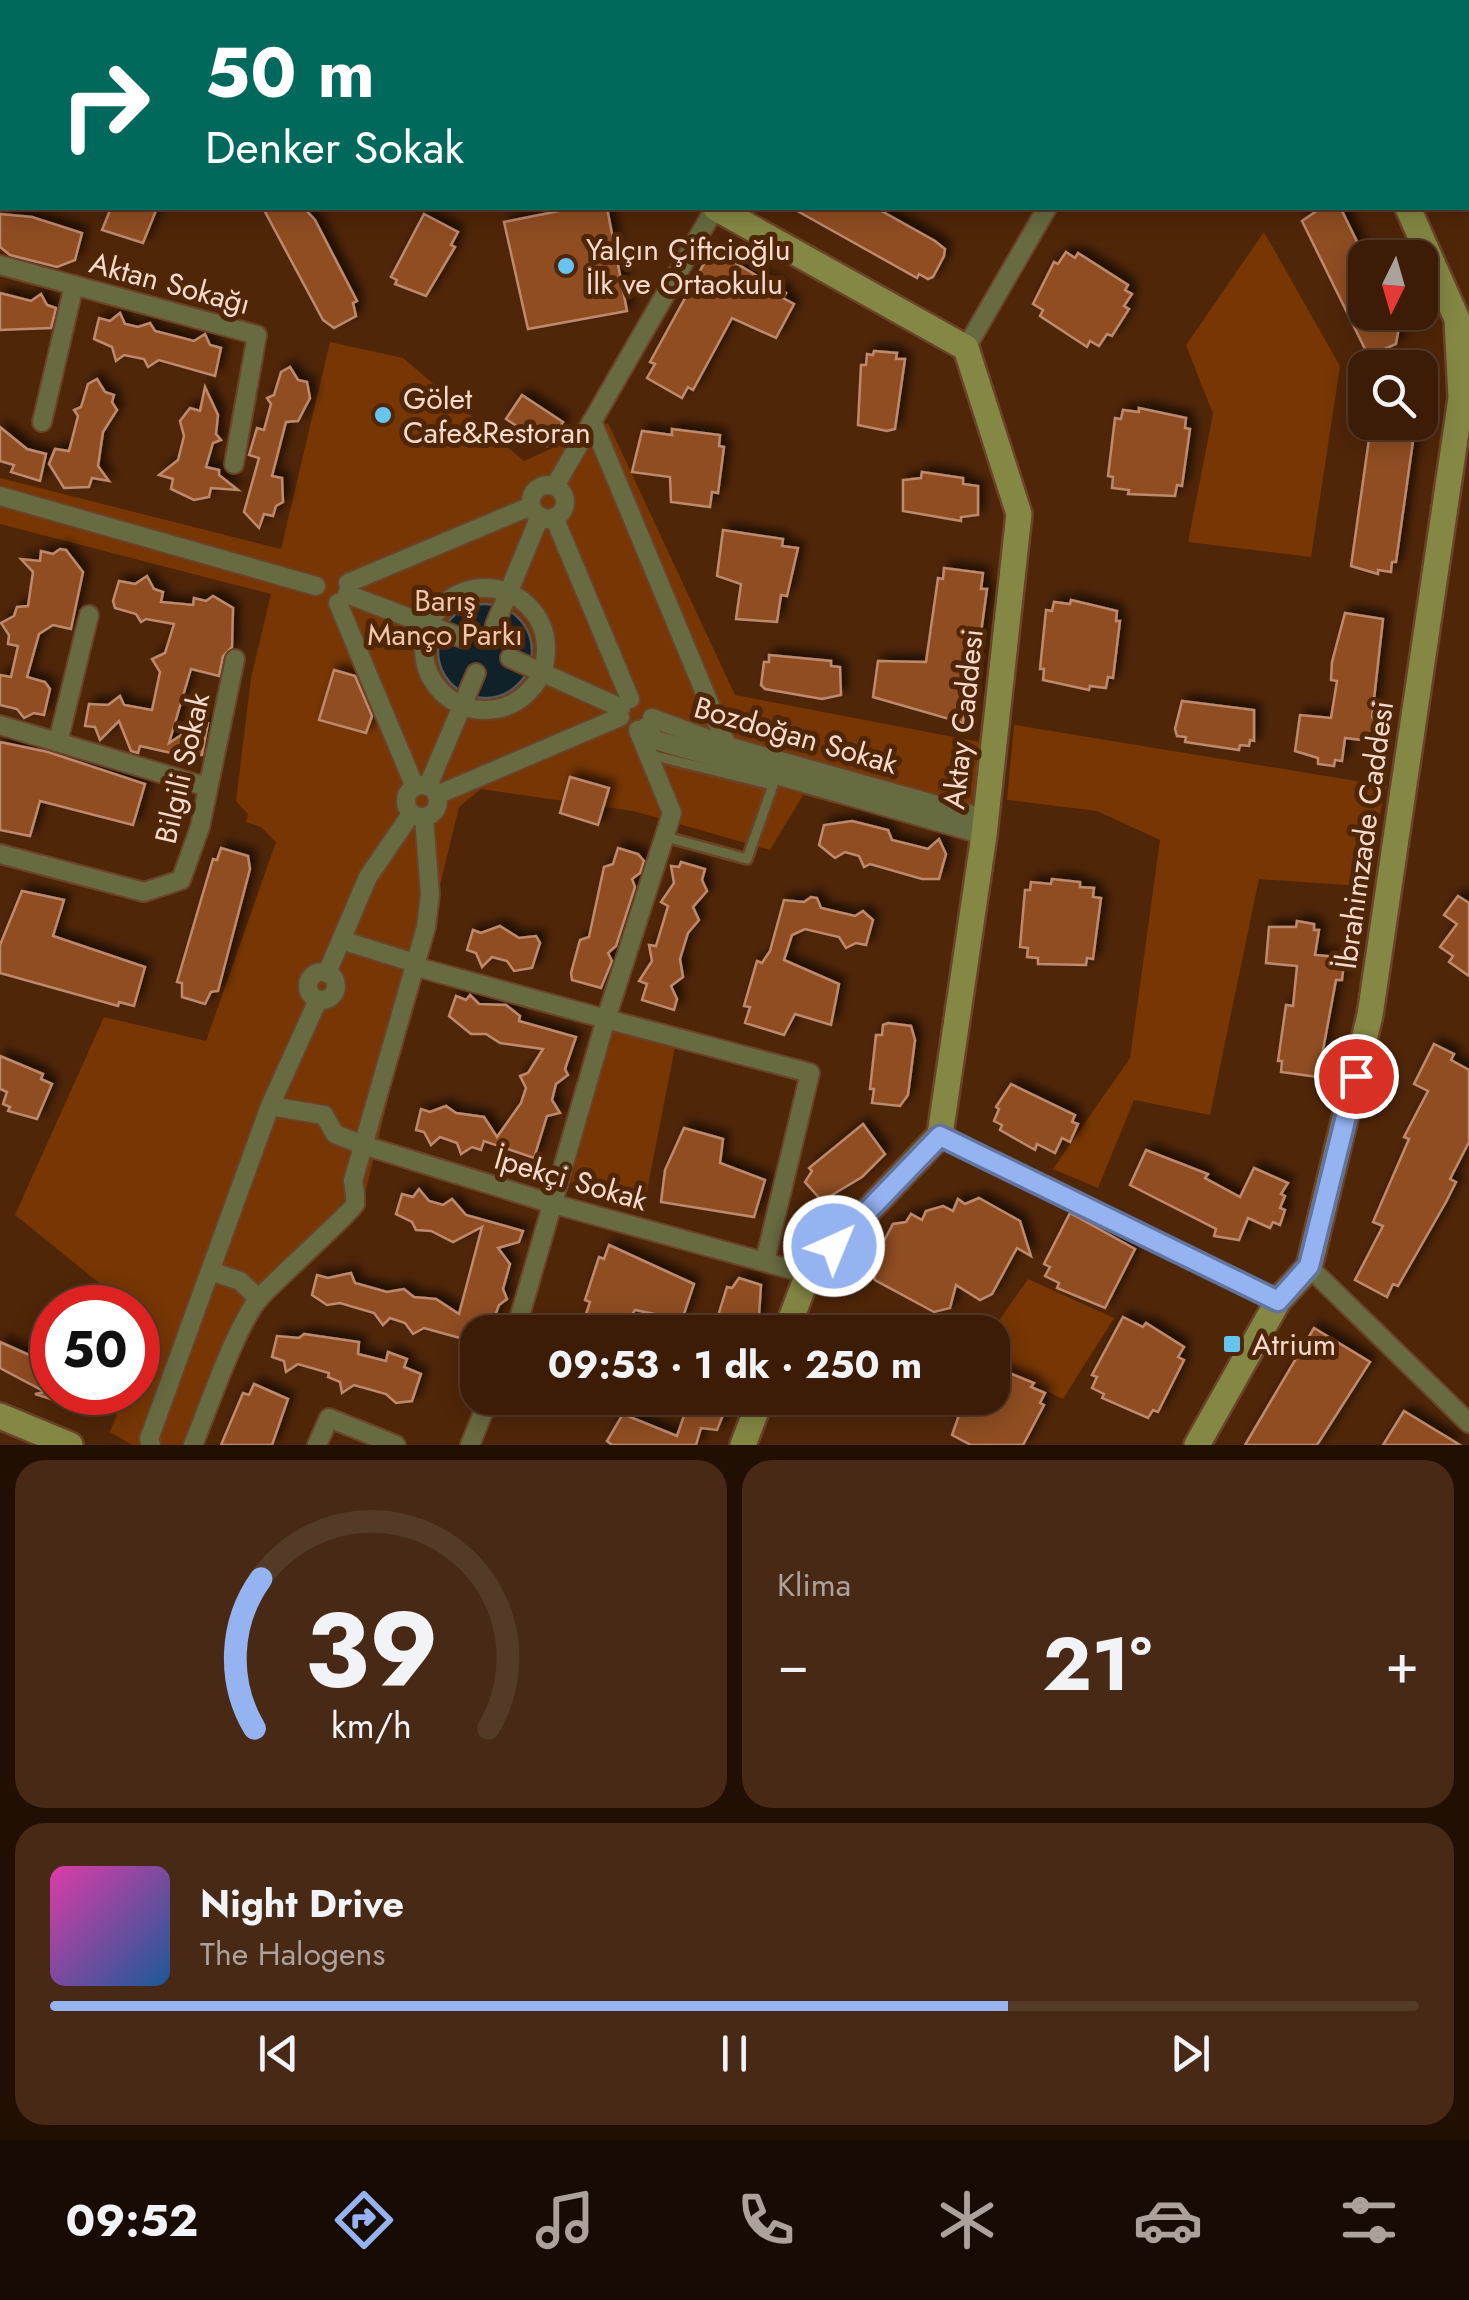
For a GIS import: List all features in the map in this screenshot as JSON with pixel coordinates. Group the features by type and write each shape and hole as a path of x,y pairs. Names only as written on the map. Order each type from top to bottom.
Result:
{"main road":[{"path":"720,210 966,348"},
{"name":"İbrahimzade Caddesi","path":"1197,1445 1278,1301 1309,1266 1370,1015 1465,400 1463,313 1409,210"},
{"name":"Aktay Caddesi","path":"940,1136 984,827 1018,514 966,348"},
{"path":"792,1315 808,1274 940,1136"},
{"path":"743,1445 754,1415"},
{"path":"0,1416 70,1445"}],"street":[{"path":"624,708 535,490 555,486 715,210"},
{"path":"966,348 1046,210"},
{"name":"Aktan Sokağı","path":"0,265 257,334 234,464"},
{"path":"42,422 74,285"},
{"path":"595,416 726,746"},
{"path":"344,593 564,505 555,486"},
{"path":"0,496 316,586"},
{"path":"495,625 542,513"},
{"path":"482,588 508,593 527,604 544,632 542,672 529,693 499,709 463,706 437,687 428,672 424,656 430,625 440,609 466,591 482,588"},
{"path":"344,593 462,638"},
{"path":"151,1445 149,1439 270,1106 318,1000 331,998 336,990 336,981 327,973 368,876 418,816 437,808 344,593"},
{"path":"58,742 89,614"},
{"path":"510,658 624,708"},
{"name":"Bilgili Sokak","path":"0,854 144,892 182,880 200,827 235,659"},
{"path":"427,790 476,673"},
{"path":"193,1445 259,1299 300,1254 345,1218 355,1203 353,1180 417,966 430,894 418,816 406,802 624,708"},
{"path":"0,725 208,787"},
{"path":"645,725 655,740 984,827"},
{"path":"520,1315 550,1203 672,813 648,754 645,725"},
{"name":"Bozdoğan Sokak","path":"645,725 726,746 984,827"},
{"path":"341,940 417,966 810,1072 765,1262"},
{"name":"İpekçi Sokak","path":"270,1106 324,1115 335,1134 550,1203 808,1274"},
{"path":"940,1136 1278,1301"},
{"path":"1309,1266 1469,1423"},
{"path":"210,1271 240,1280 259,1299"},
{"path":"470,1445 482,1415"},
{"path":"317,1445 329,1418 396,1445"}],"lane":[{"path":"648,754 773,785 747,859 666,837"}],"green space":[{"path":"1264,232 1340,366 1311,557 1188,542 1213,414 1186,345"},
{"name":"Barış Manço Parkı","path":"330,342 403,358 524,461 608,423 735,695 980,742 973,840 803,795 770,850 633,811 481,789 459,807 364,1198 266,1292 202,1445 132,1445 110,1432 117,1415 160,1415 160,1285 102,1285 15,1215 104,1017 206,1041 276,842 261,827 246,822 248,814 236,801 251,678 271,594 0,524 0,478 281,549"},
{"path":"1014,725 1387,786 1361,886 1259,879 1210,1115 1134,1100 1098,1188 1053,1169 1130,1058 1160,840 1097,811 1007,800"},
{"path":"613,1021 675,1047 644,1206 570,1185"},
{"path":"1028,1279 1114,1318 1063,1399 1010,1373 1010,1315 1003,1315"}],"water":[{"path":"485,604 503,608 518,618 528,633 532,651 528,669 518,684 503,694 485,698 467,694 452,684 442,669 438,651 442,633 452,618 467,608"}],"building":[{"path":"110,210 156,210 143,243 102,230"},
{"path":"264,210 306,210 315,220 357,301 353,303 356,316 334,328 323,320"},
{"name":"Yalçın Çiftcioğlu İlk ve Ortaokulu","path":"564,210 607,210 627,311 528,329 504,222"},
{"path":"796,210 880,210 935,241 945,249 944,256 933,277 928,279 919,274 917,278"},
{"path":"1318,210 1342,211 1356,240 1348,240 1348,314 1302,221"},
{"path":"0,214 32,217 82,233 75,260 57,267 10,255 0,247"},
{"path":"424,214 458,232 451,245 455,247 426,296 395,284 397,280 391,277"},
{"path":"720,248 737,257 734,262 786,293 783,298 794,304 776,338 732,318 693,390 688,387 682,398 647,378 655,364 650,362 707,258 713,261"},
{"path":"1066,252 1075,258 1078,253 1128,285 1125,290 1132,294 1124,306 1129,309 1112,336 1107,334 1099,346 1090,341 1087,347 1040,316 1043,310 1033,304 1054,262 1058,264"},
{"path":"0,293 31,301 41,294 47,305 56,308 51,328 0,330"},
{"path":"120,313 125,324 138,327 150,323 155,331 194,341 205,334 210,345 221,348 215,376 159,360 148,367 144,359 124,355 116,361 112,347 94,339 99,318 110,321"},
{"path":"1356,330 1398,330 1396,344 1383,350 1366,350"},
{"path":"874,351 897,353 896,359 905,359 895,429 887,431 858,425 861,365 866,365 867,354 873,355"},
{"path":"290,367 298,380 307,382 310,398 298,421 286,422 272,476 282,478 283,502 276,506 273,516 264,514 259,528 244,512 259,458 249,455 257,428 264,430 271,404 267,398 274,395 281,372"},
{"path":"97,379 105,392 114,395 112,402 117,410 103,432 98,466 109,481 92,478 89,487 64,488 49,464 55,449 69,451 78,416 74,410 81,407 88,384"},
{"path":"205,387 218,415 216,434 221,440 213,443 206,467 219,470 219,475 238,490 211,488 209,497 194,500 171,489 173,479 159,475 178,460 184,436 180,421 190,408 200,411"},
{"path":"522,395 563,422 547,446 506,419"},
{"path":"1139,408 1186,418 1185,428 1190,429 1182,486 1177,485 1175,496 1128,494 1129,490 1112,488 1113,477 1108,476 1115,418 1121,419 1123,410 1139,412"},
{"path":"0,427 27,449 46,454 40,481 11,472 14,465 0,461"},
{"path":"672,429 720,435 719,446 724,447 718,493 712,492 710,507 671,502 670,477 632,472 642,431 672,435"},
{"path":"1369,440 1413,440 1396,562 1392,562 1391,572 1378,570 1378,574 1351,566"},
{"path":"922,472 963,478 963,484 978,486 978,515 961,517 961,521 903,511 903,480 921,478"},
{"path":"723,530 783,539 782,546 798,548 787,596 781,595 777,622 736,619 741,584 717,576"},
{"path":"66,550 83,572 71,629 53,625 39,634 27,677 45,682 50,689 44,715 34,713 24,718 17,709 0,705 0,675 11,677 18,646 8,644 9,635 1,623 14,616 17,607 28,606 33,572 21,559 40,561 41,551 53,554"},
{"path":"944,568 983,573 981,589 987,589 971,706 965,705 963,723 873,697 878,661 926,662 938,578 943,579"},
{"path":"147,576 154,589 163,592 161,602 193,605 194,598 206,601 213,596 233,608 232,647 223,656 219,676 191,669 169,743 201,722 208,723 202,755 189,757 140,746 138,753 131,751 119,721 100,740 95,727 85,726 89,704 108,705 120,696 124,705 152,710 160,672 152,659 165,653 174,624 146,619 141,622 136,614 115,608 113,601 119,581 135,584"},
{"path":"1071,600 1117,611 1116,621 1120,621 1113,678 1108,677 1106,688 1090,686 1089,690 1043,680 1044,669 1040,669 1046,610 1052,611 1054,602 1070,604"},
{"path":"1345,613 1383,619 1372,717 1379,719 1376,735 1370,735 1370,741 1345,738 1342,761 1335,760 1334,766 1318,764 1318,758 1295,751 1300,715 1331,718 1337,681 1331,680 1332,662"},
{"path":"769,655 831,661 831,666 840,667 841,695 822,699 765,689 761,685 764,662 769,662"},
{"path":"334,670 355,676 372,716 366,733 319,720"},
{"path":"1182,701 1254,710 1254,741 1250,740 1249,746 1240,745 1239,750 1185,742 1186,737 1177,736 1175,729"},
{"path":"0,742 48,752 145,784 133,825 40,801 30,836 0,830"},
{"path":"570,777 609,788 598,825 560,813"},
{"path":"852,821 888,830 892,840 928,849 939,839 946,854 939,879 922,879 870,864 864,867 859,856 845,852 835,858 819,845 824,825"},
{"path":"221,848 248,856 250,869 218,991 211,992 205,1004 182,997 182,983 177,982 213,859 217,860"},
{"path":"618,848 638,854 644,861 640,873 632,879 635,887 616,946 608,953 612,961 601,988 572,980 571,973 580,940 589,937 604,867 613,864"},
{"path":"681,862 705,869 702,880 707,891 693,907 699,920 688,933 680,959 683,977 671,986 677,999 674,1010 642,1000 647,984 639,981 652,961 649,945 656,946 668,906 661,902 674,883 671,866 679,867"},
{"path":"1052,879 1080,882 1080,887 1094,888 1093,897 1101,898 1093,959 1087,958 1086,965 1038,964 1038,958 1027,957 1028,948 1020,947 1025,890 1030,890 1031,882 1051,884"},
{"path":"22,891 64,900 53,936 145,967 134,1006 119,1002 118,1006 0,973 0,945"},
{"path":"1458,896 1469,903 1469,976 1449,962 1453,956 1440,947 1457,924 1444,915"},
{"path":"817,898 821,908 855,916 863,911 873,920 866,945 856,943 846,948 839,937 805,929 792,935 784,960 839,984 831,1025 795,1014 784,1035 745,1023 750,1007 744,1006 757,961 762,963 770,951 784,900 804,902"},
{"path":"1297,921 1314,924 1314,930 1319,930 1315,955 1337,957 1337,963 1344,963 1342,980 1336,980 1318,1077 1281,1072 1282,1061 1278,1061 1286,1005 1293,1006 1297,966 1266,963 1269,927 1296,927"},
{"path":"500,926 519,938 536,936 540,943 532,968 514,971 507,961 492,957 482,967 476,953 467,950 473,930 481,933"},
{"path":"470,995 479,1004 506,1005 520,1016 519,1021 576,1037 565,1069 568,1075 556,1084 552,1100 560,1113 547,1116 534,1158 484,1141 481,1150 472,1147 461,1154 457,1143 440,1137 431,1145 424,1132 416,1130 421,1109 430,1112 446,1106 456,1113 484,1117 497,1137 521,1103 526,1088 520,1076 528,1073 543,1049 500,1043 486,1034 471,1034 449,1016 456,996 466,1000"},
{"path":"883,1025 911,1026 915,1040 908,1095 900,1106 872,1103 876,1035 882,1035"},
{"path":"1434,1044 1454,1054 1451,1060 1469,1070 1469,1142 1450,1179 1456,1182 1446,1202 1398,1286 1393,1284 1387,1297 1355,1280 1383,1226 1373,1222 1409,1139 1404,1137 1428,1091 1414,1084"},
{"path":"0,1056 43,1074 41,1079 52,1084 37,1119 8,1111 10,1107 3,1104 7,1092 0,1089"},
{"path":"1011,1084 1075,1115 1072,1122 1078,1124 1070,1142 1062,1138 1055,1153 1037,1144 1035,1150 1000,1130 1002,1125 994,1121 999,1109 996,1107"},
{"path":"863,1124 885,1154 862,1177 822,1201 805,1182 812,1171 809,1168"},
{"path":"684,1128 723,1139 720,1163 765,1180 754,1217 661,1202 665,1170"},
{"path":"1146,1150 1208,1174 1205,1178 1240,1197 1254,1168 1288,1183 1281,1194 1285,1196 1280,1208 1285,1210 1280,1225 1273,1222 1270,1228 1248,1218 1239,1240 1214,1236 1216,1229 1130,1185"},
{"path":"419,1189 429,1201 443,1205 452,1199 466,1215 523,1231 519,1242 498,1248 510,1264 503,1289 507,1299 495,1315 460,1315 460,1338 424,1328 413,1334 405,1323 390,1318 383,1325 374,1313 340,1303 327,1305 312,1295 317,1275 328,1278 351,1273 355,1283 387,1292 404,1289 414,1297 436,1299 459,1314 482,1227 453,1242 431,1231 416,1230 412,1222 396,1214 402,1194 413,1197"},
{"path":"979,1198 1020,1221 1031,1256 1017,1248 992,1294 980,1300 956,1285 950,1308 934,1312 875,1280 870,1267 893,1224 906,1222 911,1214 922,1220 926,1211 943,1206 953,1211 958,1199 965,1204"},
{"path":"1070,1213 1135,1249 1105,1308 1057,1288 1059,1283 1045,1276 1050,1267 1044,1264"},
{"path":"609,1245 694,1284 684,1315 635,1310 632,1315 586,1315 590,1302 585,1300 599,1257 604,1259"},
{"path":"739,1278 761,1285 759,1315 718,1315 727,1287 732,1288"},
{"path":"1123,1317 1143,1327 1146,1323 1184,1347 1178,1357 1184,1360 1158,1412 1153,1410 1148,1418 1102,1398 1104,1394 1092,1388 1097,1377 1092,1375"},
{"path":"1314,1328 1370,1362 1317,1445 1245,1445"},
{"path":"304,1334 359,1342 358,1354 386,1361 388,1352 407,1359 404,1367 421,1374 412,1401 396,1403 386,1394 354,1385 342,1393 340,1382 328,1377 329,1373 298,1364 286,1372 284,1361 272,1357 277,1336 299,1338"},
{"path":"0,1342 30,1355 30,1384 0,1368"},
{"path":"1010,1373 1034,1383 1031,1387 1045,1393 1040,1403 1044,1405 1023,1445 971,1445 952,1435 959,1415 1010,1415"},
{"path":"254,1384 288,1399 272,1445 221,1445 243,1393 249,1395"},
{"path":"1404,1411 1460,1445 1383,1445"},
{"path":"622,1415 677,1436 684,1415 723,1415 717,1430 701,1428 696,1445 612,1445 607,1441"}],"place":[{"name":"Yalçın Çiftcioğlu İlk ve Ortaokulu","path":"566,266"},
{"name":"Gölet Cafe&Restoran","path":"383,415"},
{"name":"Atrium","path":"1232,1344"}],"route":[{"path":"834,1246 940,1136 1170,1244 1278,1301 1309,1266 1356,1076"}]}
